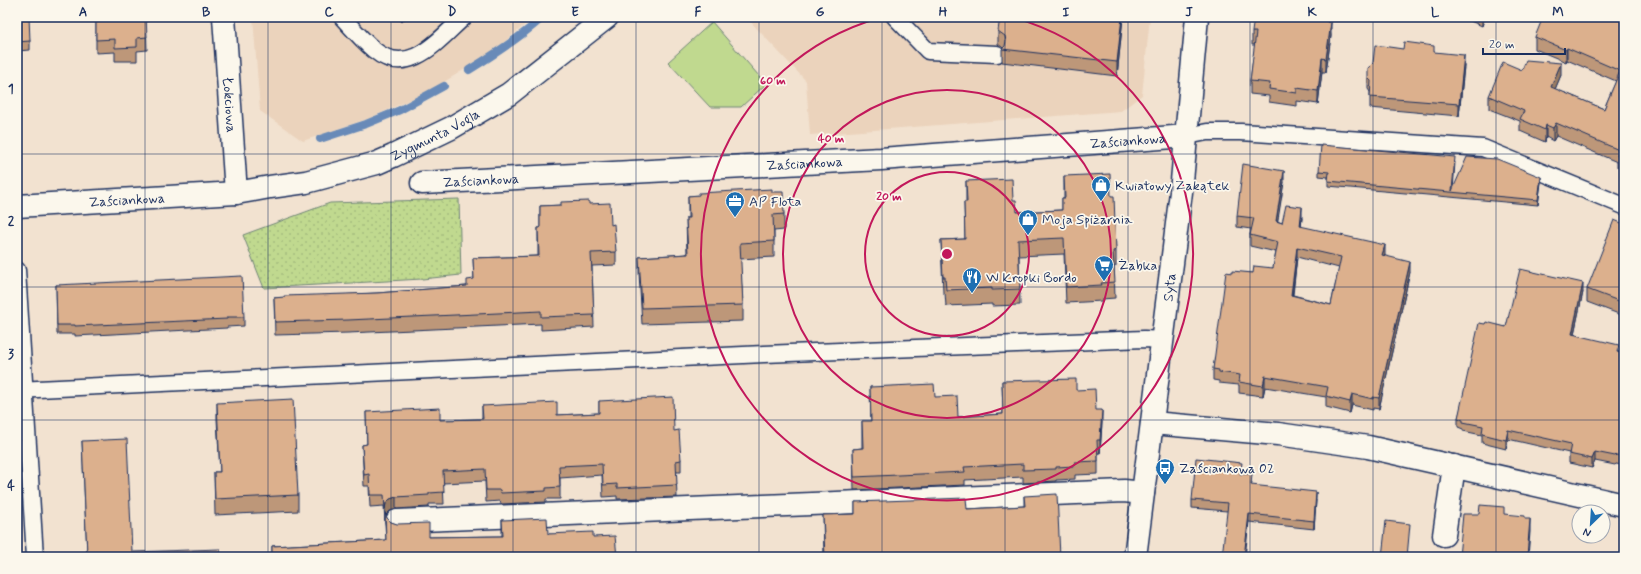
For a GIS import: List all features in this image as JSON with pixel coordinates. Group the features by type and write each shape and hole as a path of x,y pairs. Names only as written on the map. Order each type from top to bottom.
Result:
{"street":[{"name":"Łokciowa","path":"224,17 236,193"},
{"name":"Zygmunta Vogla","path":"236,193 306,182 377,163 393,156 451,128 509,94 607,17"},
{"name":"Syta","path":"1135,557 1188,136 1197,17"},
{"name":"Zaściankowa","path":"422,183 881,159 1188,136"},
{"name":"Zaściankowa","path":"17,206 236,193"},
{"path":"1152,423 1278,434 1361,445 1624,505"},
{"path":"1444,535 1454,466"},
{"path":"397,520 1116,491 1143,492"}],"lane":[{"path":"342,17 375,51 388,58 404,61 416,58 426,51 464,17"},
{"path":"895,17 928,51 997,54"},
{"path":"1188,136 1206,132 1241,132 1483,148 1624,206"},
{"path":"17,270 20,390 34,557"},
{"path":"20,390 780,353 1144,339 1163,340"}],"shaded area":[{"path":"253,17 534,17 491,53 431,90 370,118 303,141 260,111"},
{"path":"746,17 1150,17 1142,95 1121,111 810,135 806,81"}],"green space":[{"path":"712,22 766,84 741,107 710,107 668,62"},
{"path":"459,199 461,275 422,279 264,288 243,235 330,203"}],"building":[{"path":"17,17 29,17 30,41 17,42"},
{"path":"96,17 146,17 147,37 137,38 137,47 115,48 115,39 96,40"},
{"path":"1000,17 1122,17 1117,62 1002,49 1005,46 1006,41 1005,36 998,31"},
{"path":"1254,17 1327,17 1327,22 1331,22 1326,59 1322,58 1318,91 1297,88 1297,93 1269,89 1270,83 1250,81 1256,32 1252,32"},
{"path":"1543,17 1624,17 1624,158 1617,155 1619,150 1556,123 1553,128 1546,125 1545,130 1520,119 1524,111 1489,96 1503,62 1522,70 1526,60 1561,63 1551,87 1604,109 1620,71 1567,48 1566,50 1535,37"},
{"path":"1404,42 1434,46 1434,52 1464,55 1459,104 1370,97 1371,81 1368,78 1368,68 1373,63 1375,45 1403,49"},
{"path":"1321,145 1455,157 1452,191 1467,157 1497,159 1541,177 1538,200 1328,181 1329,172 1319,171"},
{"path":"1243,164 1284,171 1276,221 1282,223 1286,205 1302,207 1300,226 1385,245 1382,255 1410,262 1379,398 1373,397 1373,399 1352,394 1350,402 1326,396 1328,387 1265,376 1263,386 1239,382 1240,375 1219,372 1219,370 1213,369 1226,272 1232,273 1232,271 1253,273 1254,266 1273,268 1278,242 1250,235 1254,218 1237,216","holes":["1297,247 1341,257 1331,305 1291,295"]},
{"path":"1110,174 1111,196 1114,196 1116,250 1113,251 1115,282 1101,283 1102,285 1066,287 1064,238 1018,240 1020,289 992,290 992,288 946,290 945,277 943,277 941,240 965,239 964,202 967,202 966,181 1012,179 1013,200 1016,200 1017,212 1062,210 1062,198 1065,198 1064,176"},
{"path":"772,189 772,192 783,192 784,214 773,215 774,241 740,243 743,305 642,308 639,257 688,254 686,218 689,218 688,196 699,195 699,193"},
{"path":"589,201 589,204 610,203 611,225 614,224 616,252 591,253 594,315 541,317 541,311 275,322 274,298 284,296 377,293 467,286 467,280 474,279 473,258 539,256 538,228 540,228 540,206 561,205 561,202"},
{"path":"1614,220 1624,224 1624,303 1587,289"},
{"path":"1520,269 1583,283 1572,334 1619,345 1617,352 1624,354 1624,446 1622,456 1595,452 1592,459 1569,454 1571,444 1508,430 1506,440 1482,434 1483,426 1463,422 1463,420 1458,418 1479,323 1485,324 1486,322 1506,327"},
{"path":"242,276 244,317 75,326 57,325 56,285"},
{"path":"1076,379 1076,390 1095,389 1096,410 1102,410 1100,440 1097,440 1098,461 1075,462 1075,466 1056,467 1056,469 1023,470 1023,464 964,467 965,472 854,477 853,449 863,448 862,421 871,421 870,387 934,384 935,397 957,396 958,417 1003,414 1002,381"},
{"path":"673,397 674,431 679,430 681,460 676,461 677,485 617,488 617,484 603,485 602,464 559,466 560,487 546,488 546,491 501,493 500,490 486,490 485,469 443,471 444,492 429,493 429,495 396,497 390,499 386,503 385,509 384,495 370,495 369,474 364,475 362,445 367,444 366,412 440,408 440,420 483,419 482,406 557,402 557,415 599,413 599,401"},
{"path":"293,399 298,495 215,499 214,472 220,472 217,403"},
{"path":"127,439 132,552 220,549 221,557 86,557 82,441"},
{"path":"1196,458 1242,463 1240,474 1252,474 1251,485 1316,492 1314,521 1249,514 1244,557 1222,557 1228,503 1192,500"},
{"path":"1057,494 1060,557 825,557 823,515 855,514 855,502 966,498 967,509 1025,506 1024,496"},
{"path":"1480,505 1504,507 1504,514 1525,516 1525,519 1530,519 1527,557 1459,557 1463,514 1479,514"},
{"path":"385,513 391,522 397,524 429,523 429,537 503,536 502,520 547,518 548,534 593,532 593,537 615,536 617,557 272,557 272,546 386,540"},
{"path":"1386,521 1410,524 1407,557 1382,557"}],"waterway":[{"path":"469,70 507,45 543,17"},
{"path":"320,139 366,124 400,110 444,86"}],"place":[{"name":"Kwiatowy Zakątek","path":"1101,202"},
{"name":"AP Flota","path":"735,218"},
{"name":"Moja Spiżarnia","path":"1028,236"},
{"name":"Żabka","path":"1104,282"},
{"name":"W Kropki Bordo","path":"972,294"},
{"name":"Zaściankowa 02","path":"1165,485"}]}
